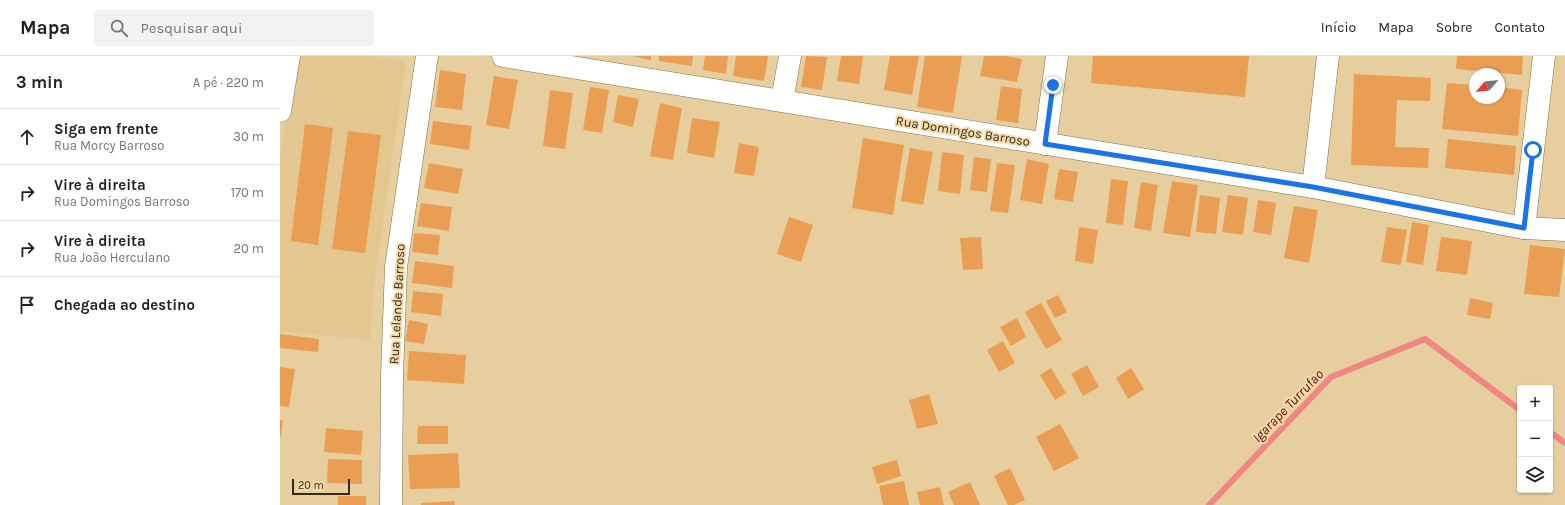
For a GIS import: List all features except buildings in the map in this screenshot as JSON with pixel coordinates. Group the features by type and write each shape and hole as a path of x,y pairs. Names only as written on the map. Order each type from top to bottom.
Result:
{"street":[{"path":"280,111 289,56"},
{"name":"Rua Lelande Barroso","path":"391,505 392,377 396,267 427,56"},
{"name":"Rua Domingos Barroso","path":"503,56 1313,187 1524,228 1565,230"},
{"path":"782,100 790,56"},
{"path":"1045,144 1057,56"},
{"path":"1313,187 1328,56"},
{"path":"1524,228 1544,56"}],"shaded area":[{"path":"296,56 374,56 406,61 375,277 370,340 280,331 280,157"}],"waterway":[{"name":"Igarape Turrufao","path":"1209,505 1331,377 1425,339 1517,408"},
{"name":"Igarape Turrufao","path":"1553,434 1565,443"}],"route":[{"path":"1053,85 1045,144 1313,187 1524,228 1533,150"}]}
